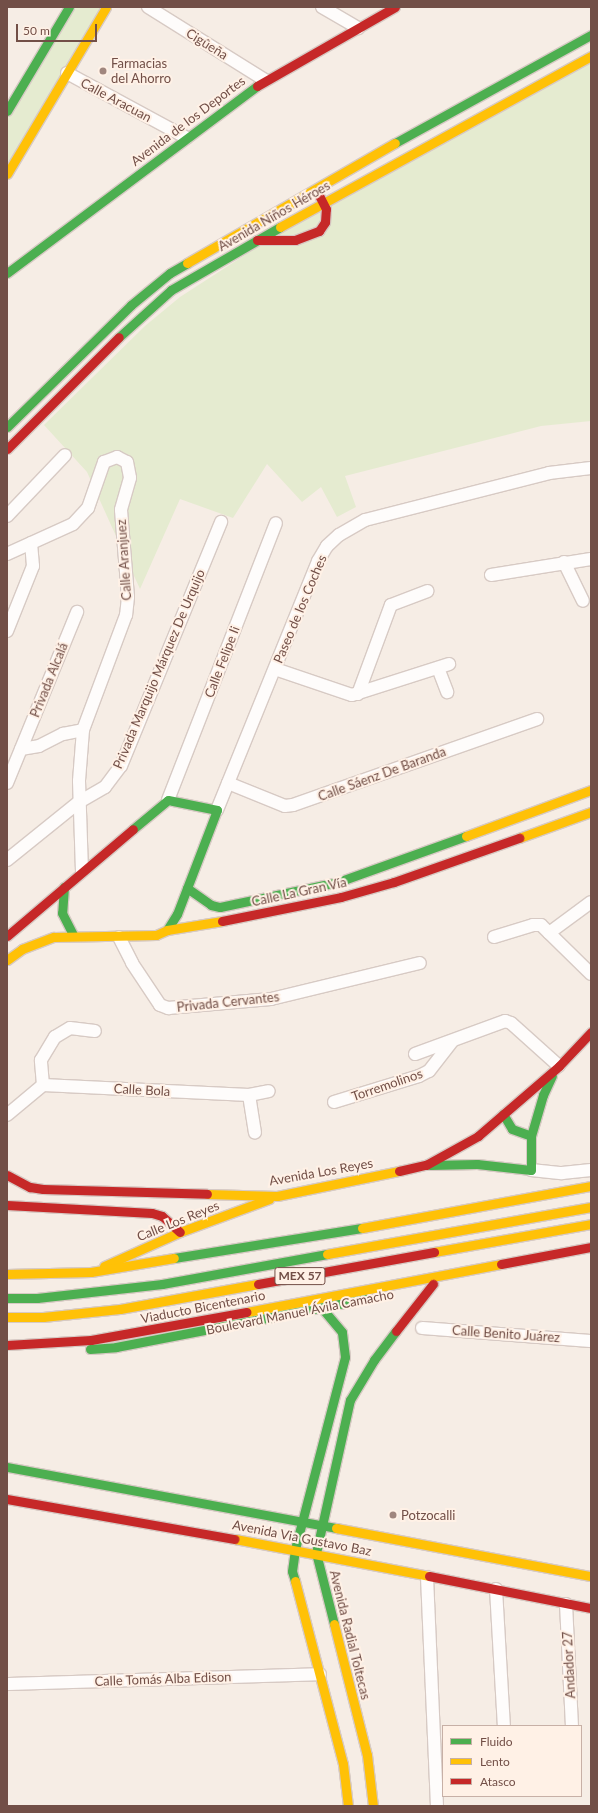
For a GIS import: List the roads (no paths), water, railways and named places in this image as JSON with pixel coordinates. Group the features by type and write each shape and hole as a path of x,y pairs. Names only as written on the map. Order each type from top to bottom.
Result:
{"main road":[{"path":"7,111 69,7"},
{"path":"7,174 106,7"},
{"name":"Avenida de los Deportes","path":"7,273 265,80 395,7"},
{"name":"Avenida Niños Héroes","path":"7,427 131,305 170,273 314,188 591,35"},
{"name":"Avenida Niños Héroes","path":"7,449 149,308 171,290 324,201 591,56"},
{"path":"256,240 295,240 319,231 325,222 326,209 324,201 314,188"},
{"name":"Calle La Gran Vía","path":"187,888 211,905 220,907 338,882 591,790"},
{"path":"7,936 82,870 168,800 217,810"},
{"path":"187,804 210,829"},
{"name":"Paseo de los Coches","path":"167,930 177,914 217,810"},
{"name":"Calle La Gran Vía","path":"7,960 37,942 73,935 118,937 156,935 167,930 204,925 341,897 394,882 591,812"},
{"path":"64,887 62,912 73,935"},
{"name":"Avenida Los Reyes","path":"7,1175 30,1187 43,1189 276,1196 426,1165 462,1146 502,1114 559,1066 591,1032"},
{"name":"Avenida Los Reyes","path":"531,1170 531,1136 543,1095 559,1066"},
{"path":"502,1114 512,1129 531,1136"},
{"path":"426,1165 477,1164 531,1170"},
{"path":"7,1274 91,1272 442,1215 591,1186"},
{"name":"Calle Los Reyes","path":"91,1272 180,1232 276,1196"},
{"path":"7,1205 152,1213 166,1219 180,1232"},
{"name":"MEX 57","path":"7,1298 44,1297 162,1284 591,1207"},
{"name":"MEX 57","path":"7,1317 43,1317 120,1309 591,1224"},
{"name":"Viaducto Bicentenario","path":"7,1345 91,1340 124,1335 591,1248"},
{"name":"Boulevard Manuel Ávila Camacho","path":"15,1355 116,1348 323,1310 433,1284 591,1254"},
{"name":"Avenida Radial Toltecas","path":"373,1806 371,1778 367,1755 316,1554 350,1400 374,1360 433,1284"},
{"path":"323,1310 342,1332 345,1357 295,1549 293,1579 320,1674 347,1782 348,1806"},
{"name":"Avenida Via Gustavo Baz","path":"7,1468 591,1576"},
{"name":"Avenida Via Gustavo Baz","path":"7,1499 295,1549 427,1577 591,1608"}],"street":[{"name":"Cigûeña","path":"148,7 265,80"},
{"path":"322,7 358,28"},
{"name":"Calle Aracuan","path":"67,74 187,138"},
{"path":"7,516 65,455"},
{"name":"Calle Aranjuez","path":"7,554 64,530 81,517 93,498 104,462 116,457 127,462 130,478 121,510 128,592 126,616 83,730 79,802 82,870"},
{"name":"Paseo de los Coches","path":"217,810 318,561 327,546 352,526 365,520 549,473 591,468"},
{"name":"Privada Marquijo Márquez De Urquijo","path":"7,860 79,802 105,787 121,766 221,522"},
{"name":"Calle Felipe Ii","path":"168,800 276,523"},
{"path":"7,631 33,566 31,543"},
{"path":"491,575 564,562 591,559"},
{"path":"564,562 583,601"},
{"path":"358,694 392,605 427,591"},
{"name":"Privada Alcalá","path":"7,783 77,612"},
{"path":"275,669 344,694 358,694 443,666 447,692"},
{"name":"Calle Sáenz De Baranda","path":"228,783 284,806 293,805 537,719"},
{"path":"21,749 39,746 63,734 83,730"},
{"path":"549,933 591,902"},
{"path":"494,937 533,925 541,926 591,974"},
{"name":"Privada Cervantes","path":"118,937 132,963 160,1005 168,1008 261,1001 420,964"},
{"name":"Torremolinos","path":"415,1054 452,1042 499,1023 511,1023 559,1066"},
{"path":"7,1115 44,1085 41,1060 55,1037 70,1028 95,1031"},
{"name":"Torremolinos","path":"334,1102 419,1076 429,1071 452,1042"},
{"name":"Calle Bola","path":"44,1085 249,1095 269,1091"},
{"path":"249,1095 256,1133"},
{"path":"531,1170 562,1173 591,1170"},
{"name":"Calle Benito Juárez","path":"422,1328 591,1341"},
{"path":"427,1577 437,1806"},
{"path":"496,1589 504,1725"},
{"name":"Andador 27","path":"566,1604 572,1725"},
{"name":"Calle Tomás Alba Edison","path":"7,1684 320,1674"}],"place":[{"name":"Farmacias del Ahorro","path":"103,71"},
{"name":"Potzocalli","path":"393,1515"}]}
